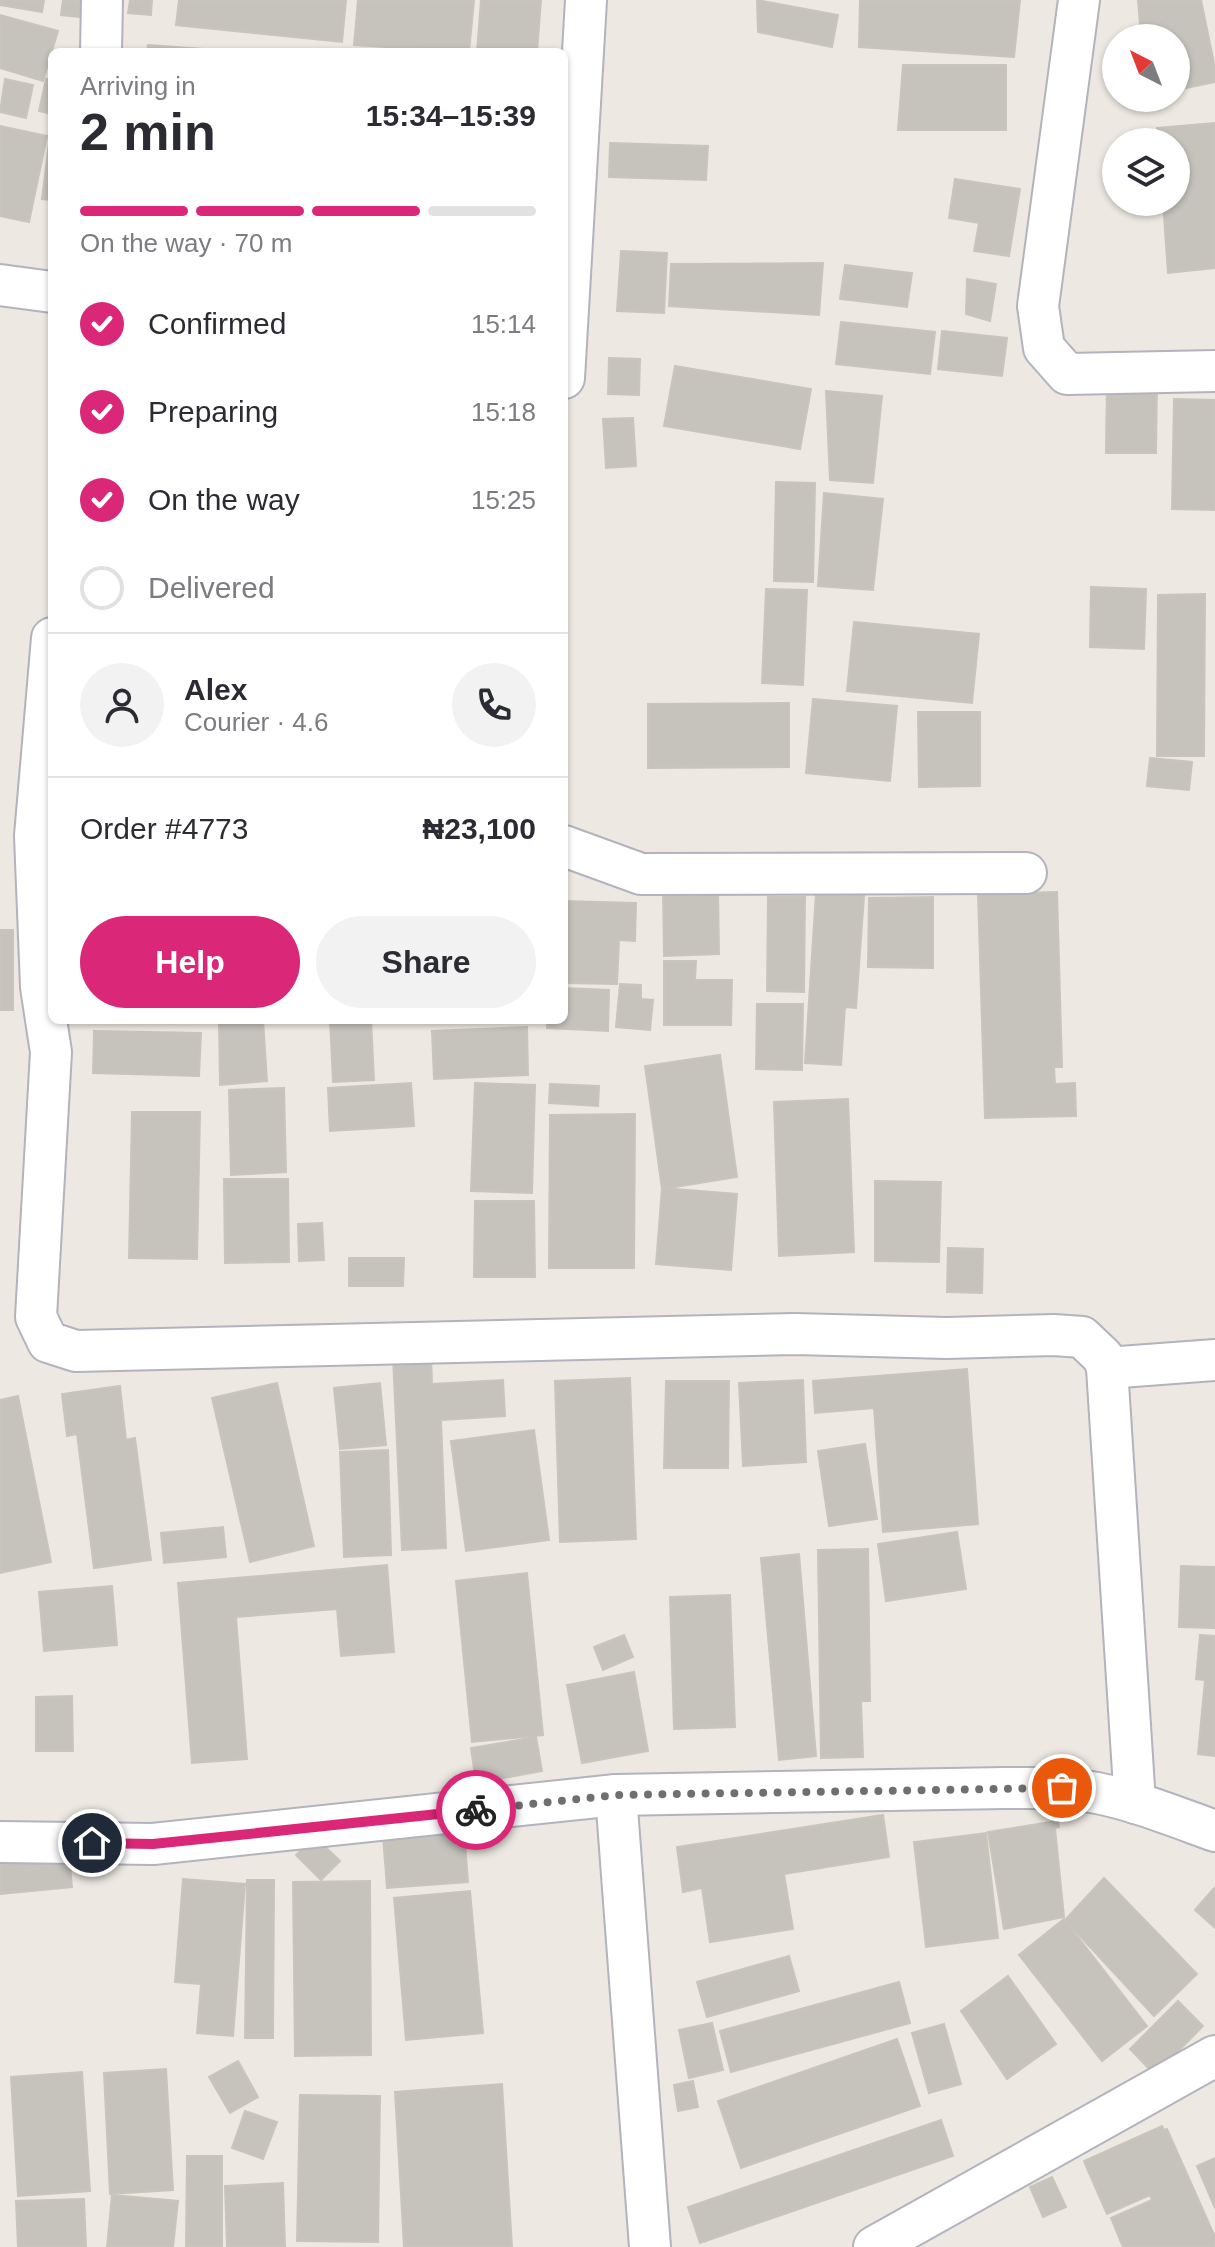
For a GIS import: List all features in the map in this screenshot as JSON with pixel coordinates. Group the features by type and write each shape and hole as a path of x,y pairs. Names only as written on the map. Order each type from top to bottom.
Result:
{"street":[{"path":"101,48 102,0"},
{"path":"568,309 586,0"},
{"path":"1079,0 1038,306 1044,348 1067,374 1215,371"},
{"path":"0,285 48,291"},
{"path":"48,739 41,987 51,1052 36,1317 48,1342 76,1351 795,1334 947,1338 1082,1337 1103,1357 1107,1368 1135,1803"},
{"path":"568,847 641,874 1026,873"},
{"path":"1107,1368 1215,1360"},
{"path":"0,1842 153,1844 616,1795 1062,1788 1135,1803 1215,1831"},
{"path":"616,1795 650,2247"},
{"path":"874,2247 1215,2056"}],"building":[{"path":"0,0 44,0 42,12 0,5"},
{"path":"63,0 91,0 88,18 61,15"},
{"path":"130,0 152,0 151,15 128,13"},
{"path":"179,0 346,0 342,42 176,25"},
{"path":"358,0 474,0 469,48 354,45"},
{"path":"481,0 541,0 537,48 477,48"},
{"path":"757,0 838,15 832,47 758,32"},
{"path":"860,0 1020,0 1014,57 859,47"},
{"path":"1138,0 1201,0 1215,82 1190,87 1190,24 1140,24"},
{"path":"0,15 58,31 53,48 48,48 48,64 43,81 0,68"},
{"path":"148,45 190,48 148,48"},
{"path":"903,65 1006,65 1006,130 898,130"},
{"path":"5,79 33,85 26,118 0,112"},
{"path":"46,79 48,79 48,113 39,111"},
{"path":"1215,123 1215,268 1168,273 1164,216 1190,216 1190,128 1157,128"},
{"path":"0,126 47,136 29,222 0,216"},
{"path":"610,143 708,146 706,180 609,177"},
{"path":"48,151 48,200 42,199"},
{"path":"955,179 1020,189 1009,256 974,251 979,223 949,218"},
{"path":"621,251 667,253 664,313 617,311"},
{"path":"823,263 819,315 669,306 671,264"},
{"path":"845,265 912,273 907,307 840,299"},
{"path":"967,279 996,284 990,321 966,314"},
{"path":"841,322 935,332 930,374 836,364"},
{"path":"942,331 1007,338 1002,376 938,369"},
{"path":"609,358 640,359 639,395 608,394"},
{"path":"675,366 811,389 800,449 664,426"},
{"path":"1107,380 1157,381 1156,453 1106,453"},
{"path":"826,391 882,396 873,483 830,480"},
{"path":"1174,399 1215,400 1215,510 1172,509"},
{"path":"633,418 636,466 606,468 603,419"},
{"path":"776,482 815,483 813,582 774,581"},
{"path":"824,493 883,499 873,590 818,586"},
{"path":"1091,587 1146,589 1144,649 1090,647"},
{"path":"766,589 807,590 803,685 762,683"},
{"path":"1205,594 1204,756 1157,756 1158,595"},
{"path":"854,622 979,634 972,703 847,691"},
{"path":"813,699 897,706 890,781 806,773"},
{"path":"789,703 789,767 648,768 648,704"},
{"path":"918,712 980,712 980,786 919,787"},
{"path":"1150,758 1192,762 1189,790 1147,786"},
{"path":"718,890 719,954 664,956 663,892"},
{"path":"1057,892 1062,1067 1054,1067 1055,1084 1075,1083 1076,1116 985,1118 978,894"},
{"path":"816,893 864,896 856,1008 845,1007 841,1065 805,1063"},
{"path":"768,897 805,897 804,992 767,991"},
{"path":"933,897 933,968 868,967 869,898"},
{"path":"568,901 636,903 635,941 619,940 617,984 568,983"},
{"path":"0,930 13,930 13,1010 0,1010"},
{"path":"664,961 696,961 695,980 732,980 731,1025 664,1025"},
{"path":"620,984 641,985 641,999 653,1000 650,1030 616,1027"},
{"path":"568,988 609,990 608,1031 547,1028 547,1024 568,1024"},
{"path":"757,1004 803,1004 802,1070 756,1069"},
{"path":"219,1024 263,1024 267,1081 220,1085"},
{"path":"330,1024 371,1024 374,1080 333,1082"},
{"path":"527,1027 528,1075 434,1079 432,1031"},
{"path":"94,1031 201,1033 199,1076 93,1073"},
{"path":"720,1055 737,1177 662,1189 645,1066"},
{"path":"411,1083 414,1126 330,1131 328,1088"},
{"path":"475,1083 535,1085 532,1193 471,1191"},
{"path":"550,1084 599,1086 598,1106 549,1103"},
{"path":"284,1088 286,1172 231,1175 229,1090"},
{"path":"848,1099 854,1252 779,1256 774,1102"},
{"path":"132,1112 200,1112 197,1259 129,1258"},
{"path":"635,1114 634,1268 549,1268 550,1115"},
{"path":"224,1179 288,1179 289,1262 225,1263"},
{"path":"875,1181 941,1182 939,1262 875,1261"},
{"path":"662,1188 737,1194 731,1270 656,1264"},
{"path":"475,1201 534,1201 535,1277 474,1277"},
{"path":"322,1223 324,1260 299,1261 298,1224"},
{"path":"948,1248 983,1249 982,1293 947,1292"},
{"path":"349,1258 404,1258 403,1286 349,1286"},
{"path":"431,1357 432,1384 503,1380 505,1416 441,1420 446,1548 402,1550 393,1358"},
{"path":"967,1369 978,1524 883,1532 874,1408 815,1413 813,1381"},
{"path":"630,1378 636,1539 560,1542 555,1381"},
{"path":"803,1380 806,1462 743,1466 739,1383"},
{"path":"666,1381 729,1381 728,1468 664,1468"},
{"path":"277,1383 314,1546 250,1562 212,1398"},
{"path":"380,1383 386,1445 340,1449 334,1388"},
{"path":"120,1386 126,1440 135,1438 151,1560 94,1568 77,1434 67,1436 62,1394"},
{"path":"18,1396 51,1562 0,1573 0,1400"},
{"path":"534,1430 549,1540 466,1551 451,1441"},
{"path":"865,1444 877,1519 829,1526 818,1451"},
{"path":"388,1450 391,1555 344,1557 340,1452"},
{"path":"223,1527 226,1557 164,1563 161,1533"},
{"path":"957,1532 966,1589 886,1601 878,1544"},
{"path":"868,1549 870,1701 861,1701 863,1757 821,1758 818,1550"},
{"path":"799,1554 816,1756 779,1760 761,1558"},
{"path":"387,1565 394,1652 341,1656 337,1609 236,1617 247,1759 192,1763 178,1583"},
{"path":"1181,1566 1215,1567 1215,1628 1179,1627"},
{"path":"527,1573 543,1735 472,1742 456,1581"},
{"path":"112,1586 117,1645 44,1651 39,1592"},
{"path":"730,1595 735,1727 674,1729 670,1597"},
{"path":"624,1635 633,1657 603,1670 594,1647"},
{"path":"1200,1635 1215,1636 1215,1756 1198,1754 1205,1680 1196,1679"},
{"path":"634,1672 648,1751 582,1763 567,1685"},
{"path":"72,1696 73,1751 36,1751 36,1697"},
{"path":"536,1737 542,1771 476,1783 471,1748"},
{"path":"883,1815 889,1857 784,1874 793,1929 710,1942 702,1888 683,1892 677,1847"},
{"path":"1058,1821 1059,1827 1055,1828 1064,1917 1004,1929 988,1832"},
{"path":"464,1830 468,1882 387,1888 383,1836"},
{"path":"986,1833 998,1938 926,1947 914,1842"},
{"path":"315,1837 340,1861 321,1880 296,1855"},
{"path":"69,1856 72,1887 0,1894 0,1862"},
{"path":"1104,1878 1197,1974 1154,2016 1065,1920"},
{"path":"183,1879 245,1884 233,2036 197,2033 201,1984 175,1982"},
{"path":"247,1880 274,1880 273,2038 245,2038"},
{"path":"370,1881 371,2055 295,2056 293,1882"},
{"path":"1215,1890 1215,1928 1195,1910"},
{"path":"470,1891 483,2033 406,2040 394,1898"},
{"path":"1064,1919 1147,2026 1102,2061 1019,1955"},
{"path":"789,1956 799,1991 707,2017 697,1982"},
{"path":"1008,1976 1056,2044 1007,2079 961,2011"},
{"path":"899,1982 910,2023 731,2072 720,2031"},
{"path":"1178,2001 1203,2026 1155,2075 1130,2049"},
{"path":"712,2023 723,2070 689,2078 679,2030"},
{"path":"944,2024 961,2084 929,2093 912,2033"},
{"path":"897,2039 920,2106 741,2168 718,2101"},
{"path":"238,2061 258,2097 230,2113 209,2077"},
{"path":"166,2069 173,2190 110,2194 104,2073"},
{"path":"82,2072 90,2191 18,2196 11,2077"},
{"path":"693,2081 698,2107 678,2111 674,2085"},
{"path":"502,2084 512,2247 404,2247 395,2092"},
{"path":"300,2095 380,2096 378,2242 297,2241"},
{"path":"245,2111 277,2122 263,2159 232,2148"},
{"path":"941,2120 953,2156 700,2243 688,2207"},
{"path":"1162,2126 1164,2130 1167,2129 1215,2237 1215,2247 1123,2247 1111,2218 1152,2200 1150,2195 1107,2214 1084,2161"},
{"path":"187,2156 222,2156 222,2247 186,2247"},
{"path":"1215,2158 1215,2208 1197,2166"},
{"path":"1052,2177 1066,2207 1043,2217 1030,2187"},
{"path":"283,2183 285,2247 227,2247 225,2186"},
{"path":"112,2195 178,2201 173,2247 107,2247"},
{"path":"84,2199 86,2247 18,2247 16,2201"}],"way so far":[{"path":"476,1810 616,1795 1062,1788"}],"route":[{"path":"92,1843 153,1844 476,1810"}]}
